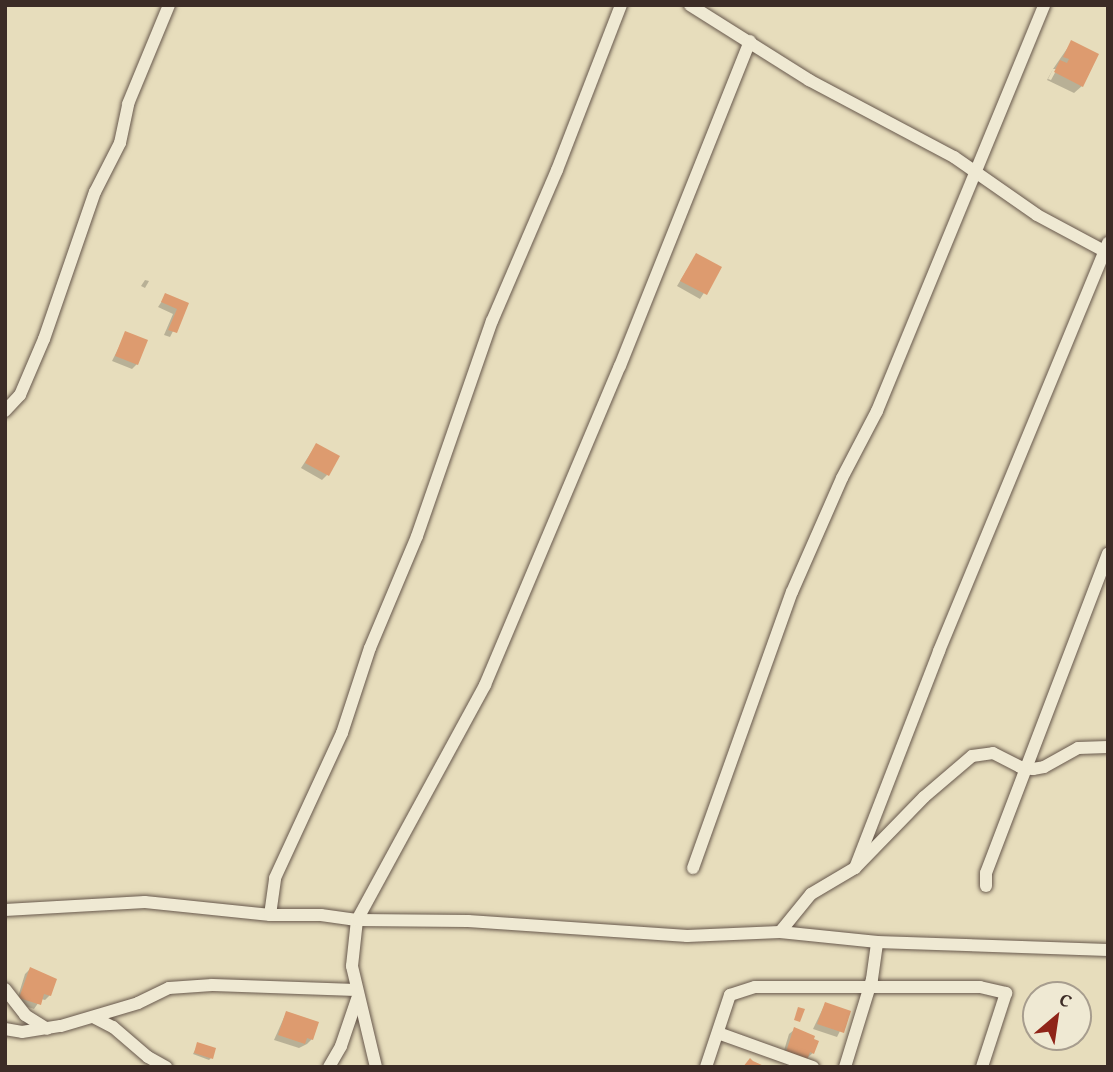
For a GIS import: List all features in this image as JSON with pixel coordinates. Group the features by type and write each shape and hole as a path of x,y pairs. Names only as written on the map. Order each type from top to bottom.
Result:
{"street":[{"path":"5,411 20,395 44,339 95,192 120,143 128,104 169,5"},
{"path":"270,915 275,878 341,733 370,648 418,536 492,321 557,170 621,5"},
{"path":"690,5 809,80 954,156 1037,215 1107,249 949,626 855,868"},
{"path":"693,868 792,592 842,478 877,411 1044,5"},
{"path":"376,1067 352,966 357,920 485,685 614,378 750,41"},
{"path":"986,886 986,873 1108,553"},
{"path":"780,932 811,894 855,868 924,797 972,756 993,753 1028,768 1044,767 1077,748 1108,747"},
{"path":"5,911 145,902 270,915 321,915 357,920 468,921 687,936 780,932 877,942 1108,950"},
{"path":"845,1067 870,987 877,942"},
{"path":"5,1029 22,1032 48,1029 138,1003 169,988 212,985 358,992"},
{"path":"706,1067 730,995 755,987 980,987 1006,993 982,1067"},
{"path":"5,989 25,1015 48,1029"},
{"path":"329,1067 351,1019 358,992"},
{"path":"95,1017 113,1027 150,1062 166,1067"},
{"path":"718,1033 813,1067"}],"building":[{"path":"1071,40 1099,54 1083,87 1054,72 1060,60 1067,63 1069,59 1063,57"},
{"path":"696,253 722,267 707,295 680,281"},
{"path":"165,293 189,303 177,333 168,330 177,309 161,302"},
{"path":"125,331 148,340 138,365 115,356"},
{"path":"316,443 340,456 329,476 305,463"},
{"path":"30,967 57,979 51,996 44,994 41,1005 19,998"},
{"path":"825,1002 851,1011 844,1033 817,1024"},
{"path":"798,1007 805,1009 800,1022 794,1020"},
{"path":"286,1011 319,1022 313,1040 307,1038 305,1044 278,1035"},
{"path":"794,1027 815,1036 814,1039 819,1041 814,1054 810,1052 807,1060 786,1052"},
{"path":"197,1042 216,1048 213,1059 194,1053"},
{"path":"750,1058 753,1061 766,1067 743,1067"}]}
